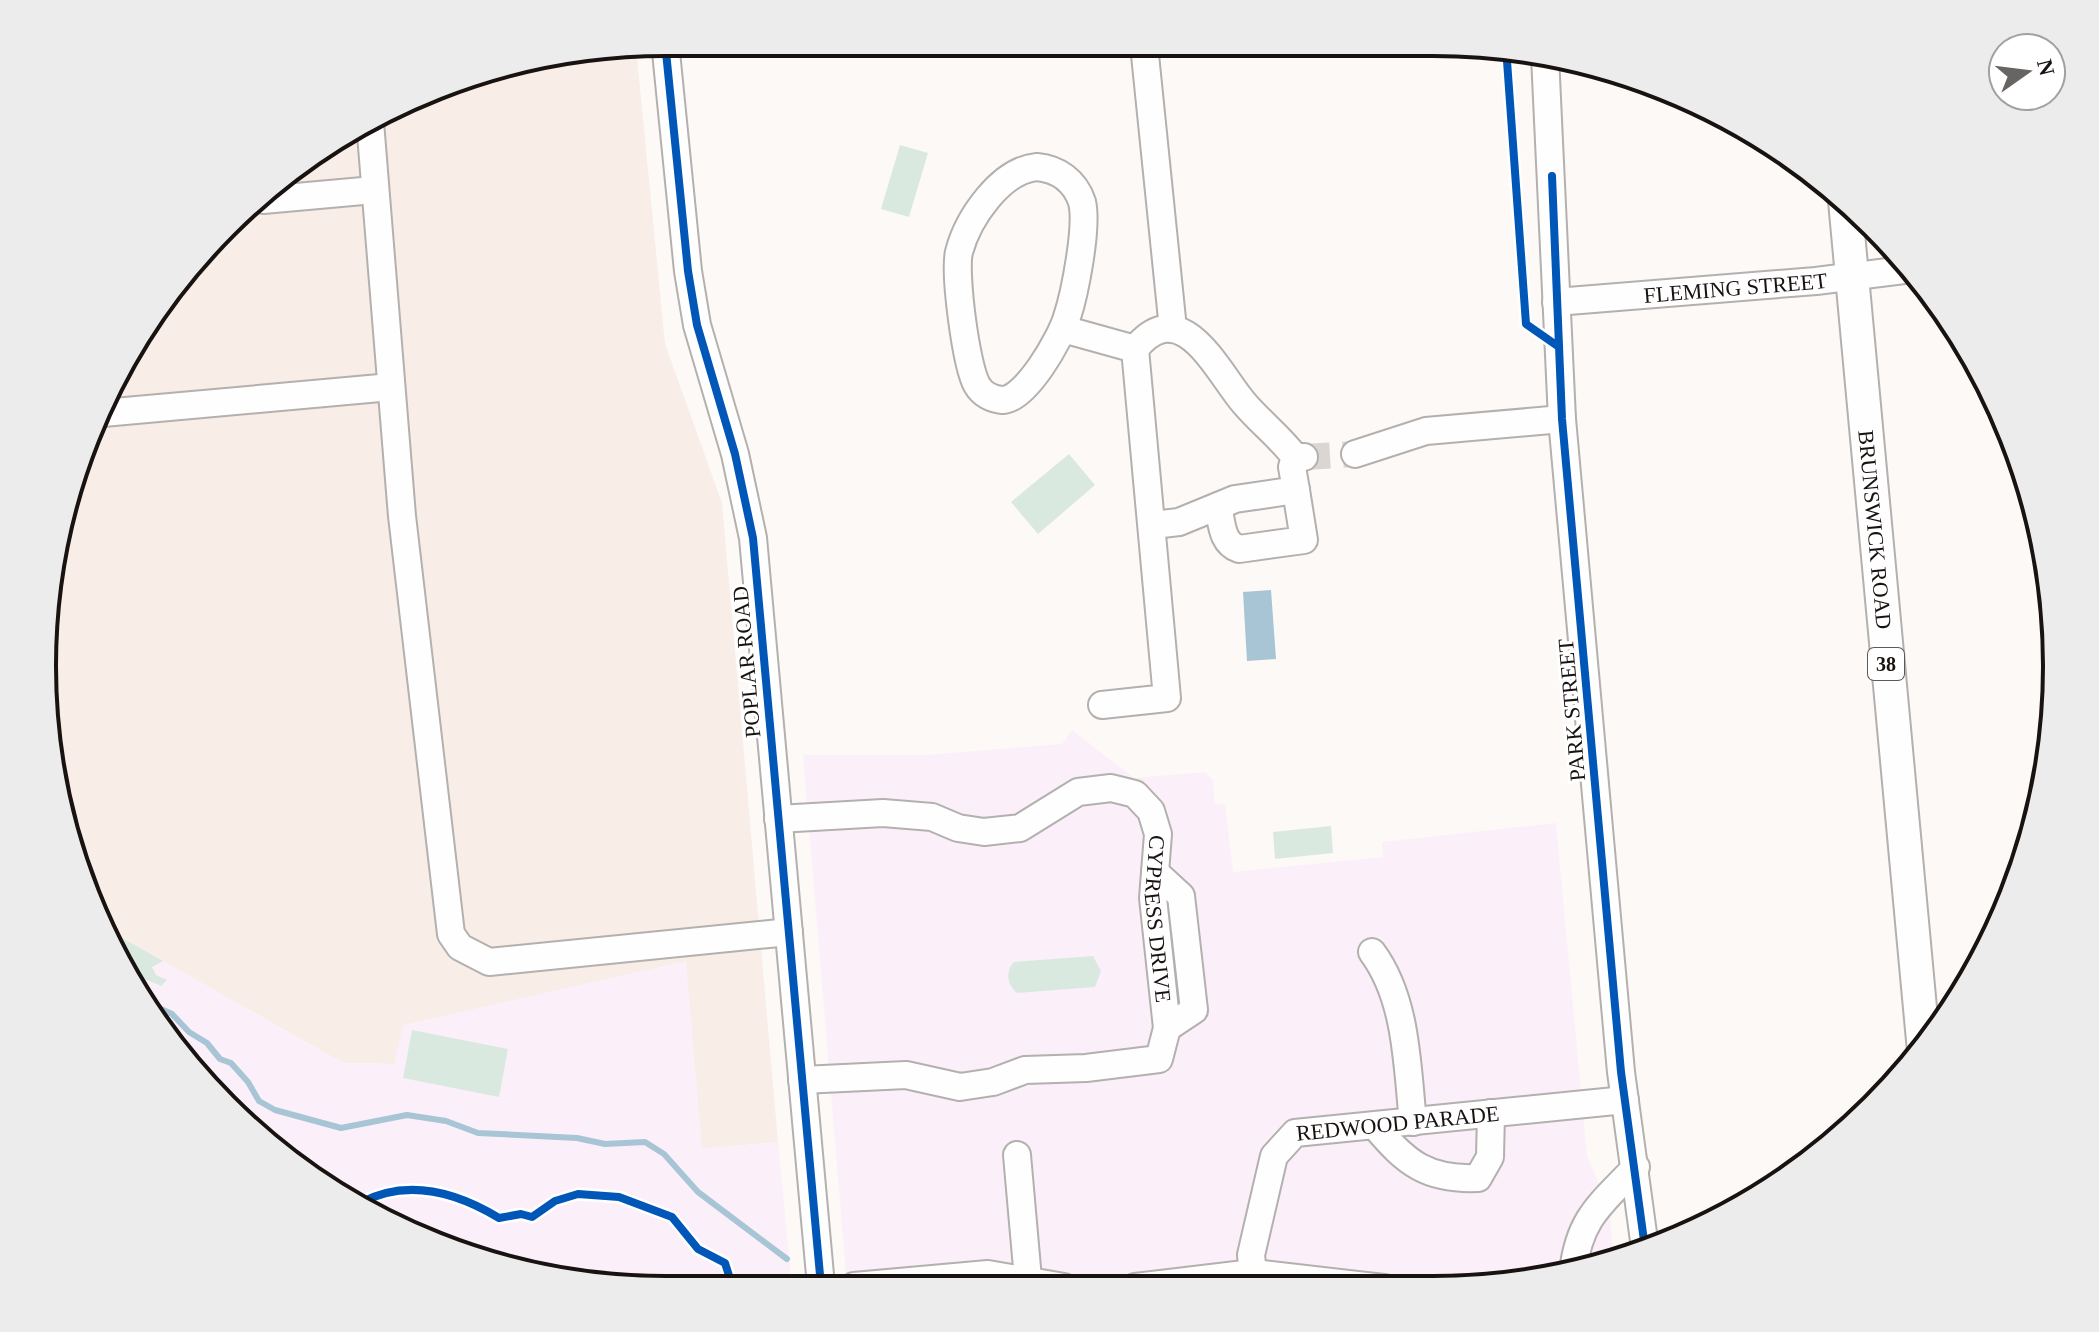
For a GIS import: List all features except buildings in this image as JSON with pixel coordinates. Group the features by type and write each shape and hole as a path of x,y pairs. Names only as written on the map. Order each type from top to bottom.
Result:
{"main road":[{"name":"BRUNSWICK ROAD","path":"1847,218 1922,1030"}],"street":[{"name":"POPLAR ROAD","path":"666,56 688,271 697,325 735,454 753,538 820,1276"},
{"path":"1145,56 1173,329"},
{"name":"PARK STREET","path":"1545,67 1562,419 1625,1100 1644,1238"},
{"path":"371,133 391,387 451,934 460,947 477,959 489,962 789,932"},
{"path":"1037,167 1057,171 1073,185 1081,202 1080,242 1063,329 1018,396 998,399 977,386 959,293 959,252 995,189 1006,177 1020,169 1037,167"},
{"path":"274,199 374,190"},
{"name":"FLEMING STREET","path":"1556,302 1897,271"},
{"path":"1063,329 1135,349"},
{"path":"1135,349 1150,334 1173,329 1206,349 1242,401 1300,457 1292,467 1304,540 1239,549 1230,546 1225,538 1218,506"},
{"path":"1102,705 1167,698 1135,349"},
{"path":"112,412 391,387"},
{"path":"1355,454 1426,431 1562,419"},
{"path":"1153,525 1179,522 1235,499 1296,490"},
{"name":"CYPRESS DRIVE","path":"778,819 883,813 932,817 958,828 984,832 1020,828 1078,792 1111,788 1135,794 1151,811 1158,834 1156,944 1167,1028 1159,1059 1086,1068 1025,1070 993,1082 960,1087 906,1075 802,1080"},
{"path":"1372,952 1392,988 1406,1052 1413,1122"},
{"name":"REDWOOD PARADE","path":"1253,1273 1251,1255 1274,1156 1288,1137 1295,1133 1625,1100"},
{"path":"1375,1126 1398,1152 1420,1170 1454,1179 1478,1178 1490,1157 1491,1113"},
{"path":"1017,1155 1028,1276"},
{"path":"1574,1259 1576,1245 1591,1213 1636,1167"},
{"path":"1228,1276 1253,1273 1279,1276"},
{"path":"966,1276 1004,1276"}],"shaded area":[{"path":"637,57 665,344 722,503 778,1142 702,1149 394,1064 343,1063 119,936 102,899 77,824 61,746 57,706 57,626 61,586 88,470 119,396 159,327 182,295 235,235 295,182 327,159 396,119 470,88 547,68"},
{"path":"900,145 928,153 909,217 881,209"},
{"path":"1069,454 1095,485 1038,534 1011,502"},
{"path":"1072,730 1134,778 1205,772 1213,780 1215,804 1225,804 1233,872 1383,857 1382,842 1556,823 1587,1156 1609,1206 1613,1249 1552,1264 1473,1275 846,1276 803,755 928,755 1062,744"},
{"path":"1331,826 1333,853 1275,859 1273,832"},
{"path":"119,936 343,1063 394,1064 403,1025 686,961 702,1149 778,1142 791,1276 626,1275 547,1264 470,1244 433,1230 361,1194 327,1173 264,1125 207,1068 182,1037 159,1005"},
{"path":"119,936 163,961 152,967 156,975 167,980 161,986 142,978"},
{"path":"1093,956 1101,971 1095,987 1017,993 1009,982 1009,970 1014,962"},
{"path":"412,1030 508,1049 499,1097 403,1078"}],"water":[{"path":"1271,590 1276,659 1247,661 1243,592"}],"waterway":[{"path":"162,1010 207,1043 220,1059 231,1063 248,1082 259,1101 275,1110 341,1128 407,1115 446,1121 478,1133 577,1138 605,1144 645,1142 664,1154 698,1192 787,1259"}],"tunnel":[{"path":"1304,457 1355,454"}],"cycle path":[{"path":"666,56 688,271 697,325 735,454 753,538 820,1276"},
{"path":"1507,60 1526,324 1559,347"},
{"path":"1552,176 1562,419 1621,1072 1644,1238"},
{"path":"370,1199 396,1191 431,1191 466,1201 499,1218 521,1214 532,1217 555,1201 578,1194 619,1197 672,1217 698,1249 725,1263 729,1276"}]}
